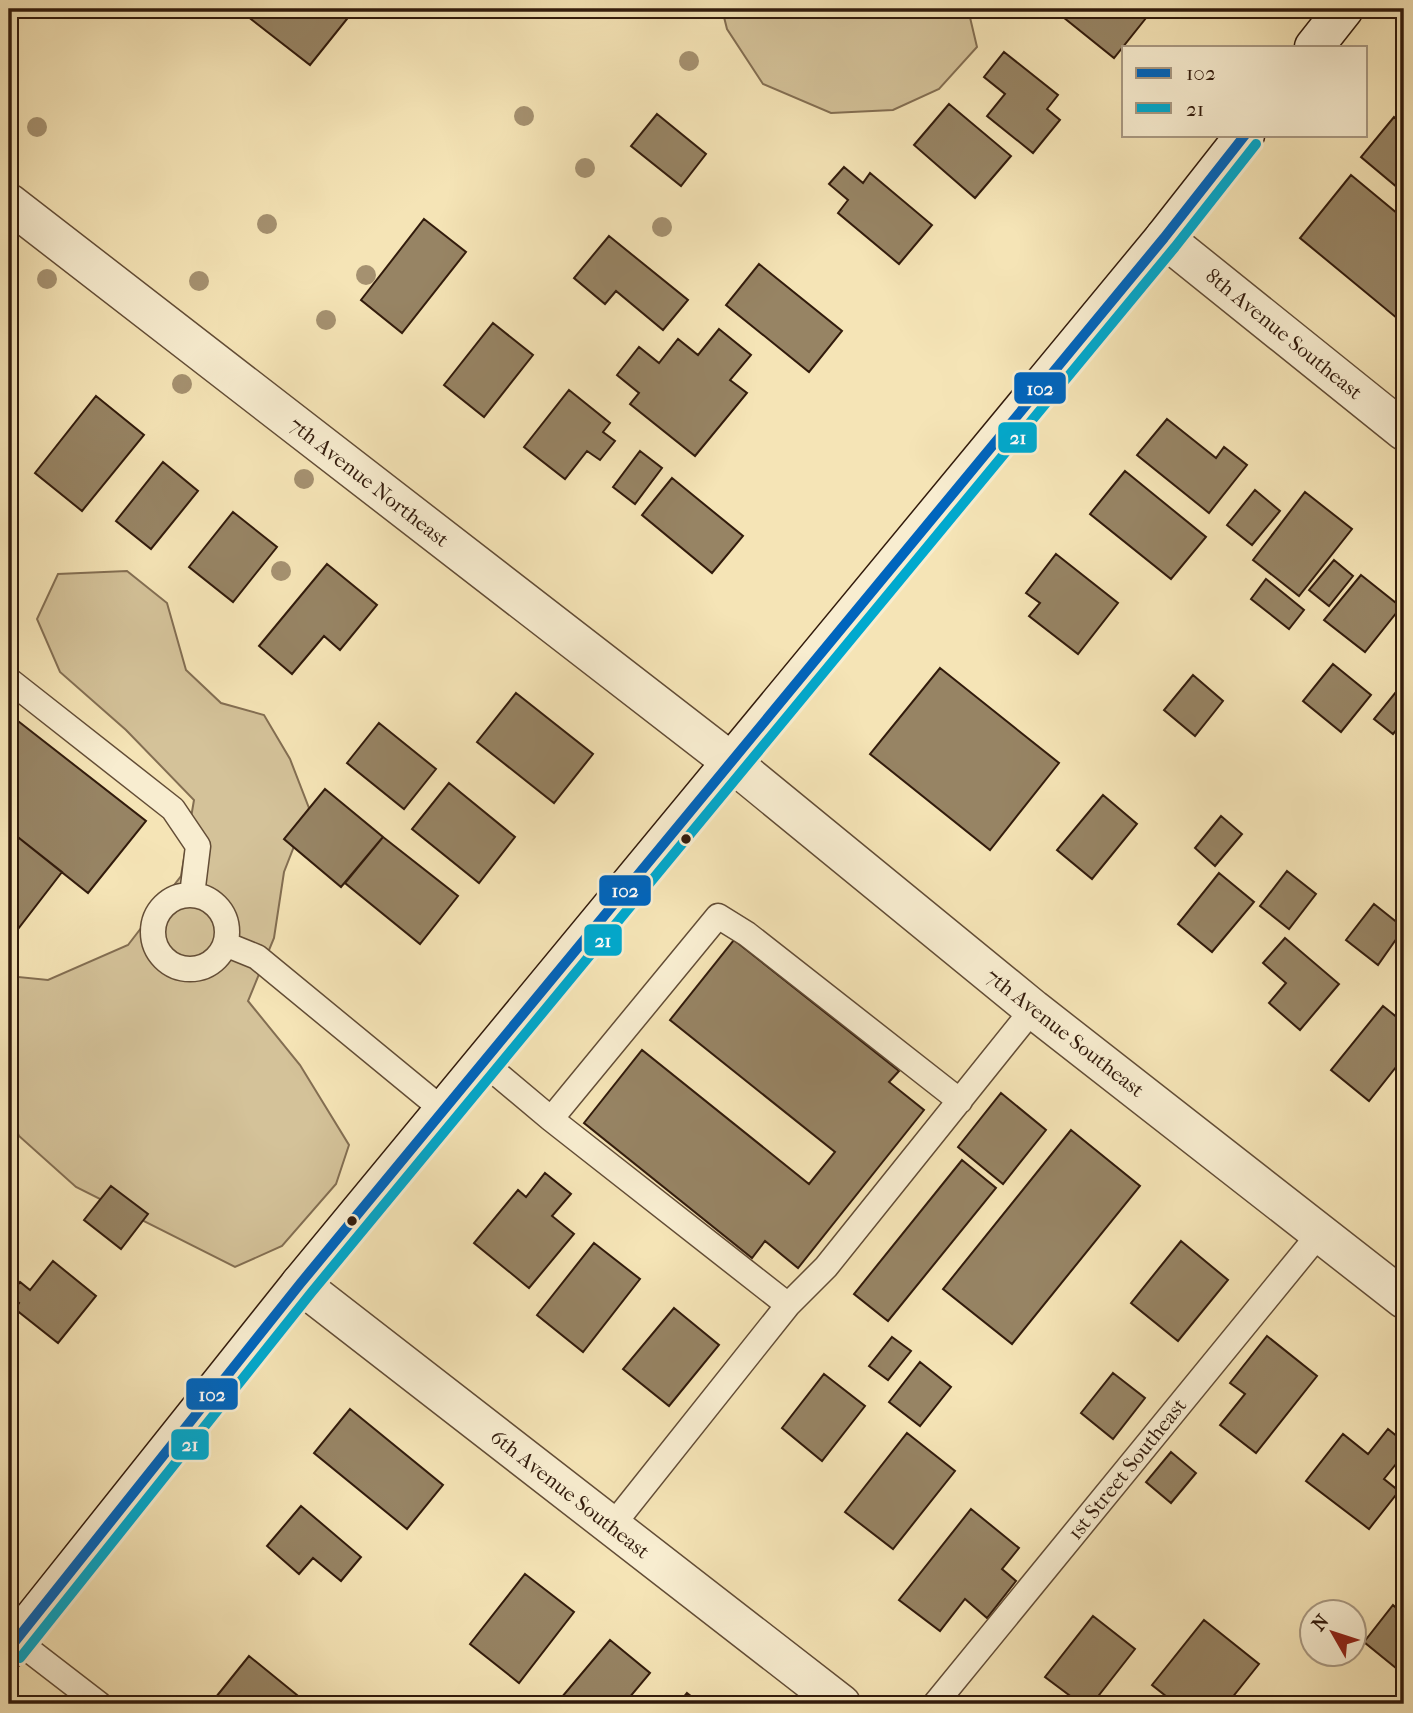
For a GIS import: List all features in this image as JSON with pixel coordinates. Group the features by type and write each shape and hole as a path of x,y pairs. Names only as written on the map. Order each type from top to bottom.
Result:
{"street":[{"path":"1315,46 1344,9"},
{"path":"12,1645 300,1284 1164,238 1244,136"},
{"name":"7th Avenue Northeast","path":"9,203 730,761"},
{"name":"8th Avenue Southeast","path":"1164,238 1404,431"},
{"name":"7th Avenue Southeast","path":"730,761 1033,1009 1404,1299"},
{"name":"6th Avenue Southeast","path":"300,1284 841,1704"}],"lane":[{"path":"9,680 173,809 198,846 192,895"},
{"path":"192,895 215,904 227,926 225,944 215,960 193,970 181,969 161,957 152,935 159,912 167,903 192,895"},
{"path":"551,1119 718,916 747,934 960,1101"},
{"path":"225,944 257,957 443,1110"},
{"path":"612,1527 788,1305 826,1267 1033,1009"},
{"path":"483,1062 551,1119 788,1305"},
{"name":"1st Street Southeast","path":"934,1704 1320,1233"},
{"path":"12,1645 99,1704"}],"shaded area":[{"path":"722,9 968,9 977,47 939,89 893,110 831,113 763,84 727,29"},
{"path":"127,571 167,603 186,670 221,703 264,715 290,759 309,808 284,872 274,938 248,1001 300,1065 349,1145 336,1184 282,1246 235,1267 76,1187 19,1136 9,1110 9,976 48,980 128,945 181,876 194,800 126,730 60,672 37,619 58,574"}],"building":[{"path":"238,9 355,9 310,65"},
{"path":"1053,9 1145,9 1150,13 1114,58"},
{"path":"1004,52 1058,95 1047,109 1060,120 1033,153 987,116 1005,94 984,77"},
{"path":"949,104 1011,156 975,198 914,145"},
{"path":"657,114 706,154 681,186 631,146"},
{"path":"1394,117 1404,126 1404,193 1361,157"},
{"path":"844,167 863,183 870,173 932,225 899,264 838,213 848,200 829,184"},
{"path":"1351,175 1404,219 1404,324 1300,238"},
{"path":"424,219 466,252 402,333 361,300"},
{"path":"609,236 688,300 663,330 616,291 605,304 574,278"},
{"path":"759,264 842,331 809,372 726,305"},
{"path":"493,323 533,355 484,417 444,385"},
{"path":"719,329 751,355 730,380 747,393 695,456 630,404 639,393 617,375 639,347 659,363 678,339 698,355"},
{"path":"569,390 610,423 603,432 615,441 600,460 587,451 565,479 524,447"},
{"path":"96,396 144,435 82,511 35,473"},
{"path":"1167,419 1216,458 1224,447 1247,465 1209,513 1137,455"},
{"path":"640,451 662,468 635,504 613,487"},
{"path":"163,462 198,491 151,549 116,521"},
{"path":"1125,471 1206,537 1171,579 1090,514"},
{"path":"672,478 743,536 712,573 642,515"},
{"path":"1255,490 1280,511 1252,545 1227,525"},
{"path":"1305,492 1352,529 1299,596 1253,560"},
{"path":"233,512 277,547 233,602 189,567"},
{"path":"1056,554 1118,603 1078,654 1029,616 1040,603 1026,593"},
{"path":"1334,560 1353,576 1329,606 1309,590"},
{"path":"327,564 377,605 340,650 324,636 292,674 259,646"},
{"path":"1361,575 1401,607 1365,652 1324,620"},
{"path":"1266,579 1304,610 1289,629 1251,599"},
{"path":"1333,664 1371,695 1341,732 1303,701"},
{"path":"940,668 1059,763 990,850 870,754"},
{"path":"1193,675 1223,701 1195,736 1164,710"},
{"path":"1404,682 1404,721 1393,734 1374,719"},
{"path":"516,693 593,754 554,803 477,742"},
{"path":"9,714 146,821 88,893 9,830"},
{"path":"379,723 436,769 404,809 347,763"},
{"path":"449,783 515,837 479,883 412,829"},
{"path":"325,789 383,837 341,887 284,839"},
{"path":"1103,795 1137,824 1092,879 1057,850"},
{"path":"1221,816 1242,834 1215,866 1195,848"},
{"path":"9,830 62,872 18,929 9,921"},
{"path":"383,837 458,896 420,944 345,883"},
{"path":"1287,871 1316,894 1289,929 1260,906"},
{"path":"1219,873 1254,902 1212,952 1178,924"},
{"path":"1374,904 1404,928 1378,965 1346,940"},
{"path":"1285,938 1339,984 1300,1030 1269,1003 1286,983 1263,963"},
{"path":"734,940 899,1071 889,1082 924,1110 798,1268 765,1241 752,1258 584,1123 642,1050 809,1184 835,1152 670,1020"},
{"path":"1383,1006 1404,1023 1404,1057 1369,1101 1331,1070"},
{"path":"1001,1093 1046,1130 1003,1184 958,1147"},
{"path":"1071,1130 1140,1186 1012,1344 943,1289"},
{"path":"962,1160 996,1188 888,1321 854,1294"},
{"path":"545,1173 571,1194 552,1216 574,1234 529,1288 474,1243 518,1190 526,1197"},
{"path":"111,1186 148,1214 121,1249 84,1220"},
{"path":"1181,1241 1228,1280 1178,1341 1131,1303"},
{"path":"594,1243 640,1279 583,1352 537,1315"},
{"path":"53,1261 96,1296 58,1343 15,1309 19,1303 9,1295 20,1282 30,1290"},
{"path":"674,1308 719,1345 669,1406 623,1369"},
{"path":"1267,1336 1317,1376 1256,1453 1220,1425 1245,1394 1230,1383"},
{"path":"892,1337 911,1351 888,1380 869,1366"},
{"path":"920,1362 951,1387 920,1426 889,1402"},
{"path":"1113,1373 1145,1398 1113,1439 1081,1413"},
{"path":"824,1374 865,1406 822,1461 782,1428"},
{"path":"350,1409 443,1485 407,1529 314,1453"},
{"path":"1388,1429 1404,1442 1404,1454 1384,1479 1399,1491 1369,1529 1306,1481 1343,1434 1368,1454"},
{"path":"907,1433 955,1471 893,1549 845,1512"},
{"path":"1171,1452 1196,1473 1171,1503 1146,1482"},
{"path":"301,1506 361,1557 341,1581 313,1558 299,1574 267,1546"},
{"path":"971,1509 1019,1548 1002,1569 1016,1581 987,1618 965,1599 940,1631 899,1600"},
{"path":"525,1574 574,1612 519,1683 470,1644"},
{"path":"1393,1605 1404,1615 1402,1673 1368,1645 1368,1637"},
{"path":"1093,1616 1135,1649 1092,1704 1081,1704 1045,1677"},
{"path":"1204,1620 1259,1664 1227,1704 1176,1704 1152,1685"},
{"path":"610,1640 650,1673 624,1704 556,1704"},
{"path":"249,1656 308,1704 224,1704 216,1697"},
{"path":"687,1693 701,1704 678,1704"}],"transit line":[{"name":"102","path":"9,1649 300,1284 1164,238 1244,136"},
{"name":"21","path":"20,1658 311,1293 1175,247 1256,144"}]}
